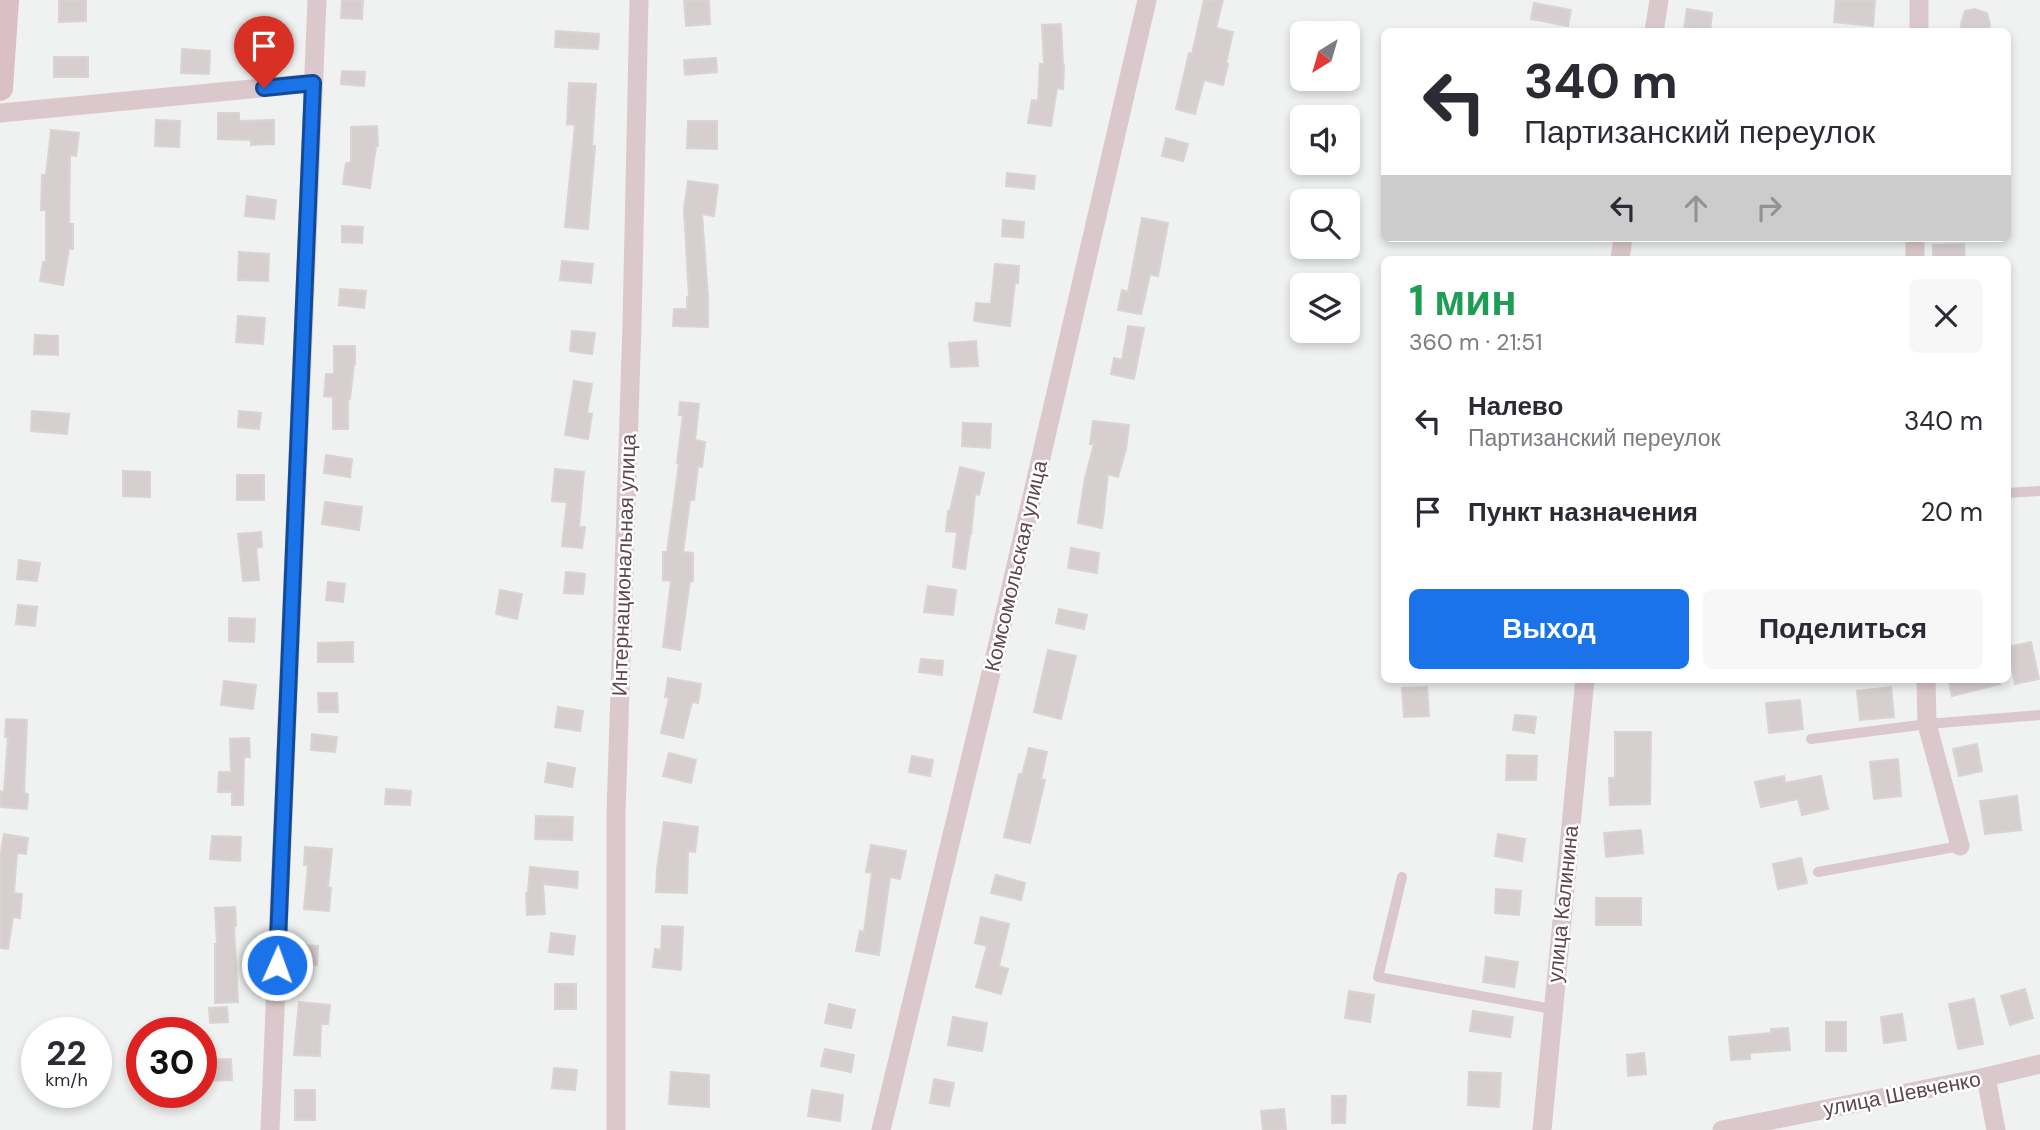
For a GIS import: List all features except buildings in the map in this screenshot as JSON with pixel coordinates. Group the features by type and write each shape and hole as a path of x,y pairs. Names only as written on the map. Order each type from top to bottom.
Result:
{"street":[{"path":"0,89 6,0"},
{"path":"270,1130 317,0"},
{"name":"Интернациональная улица","path":"616,1130 615,813 639,0"},
{"name":"Комсомольская улица","path":"881,1130 989,683 1147,0"},
{"path":"1655,28 1659,0"},
{"path":"1919,0 1919,28"},
{"path":"0,113 313,83"},
{"name":"улица Калинина","path":"1542,1130 1585,683"},
{"path":"1926,683 1927,724 1960,846"},
{"name":"улица Шевченко","path":"1722,1130 2040,1064"},
{"path":"1986,1077 1996,1130"}],"lane":[{"path":"2011,493 2040,491"},
{"path":"1811,739 1927,724 2040,715"},
{"path":"1818,872 1960,846"},
{"path":"1402,877 1378,977 1552,1010"}],"route":[{"path":"264,88 313,83 277,965"}]}
